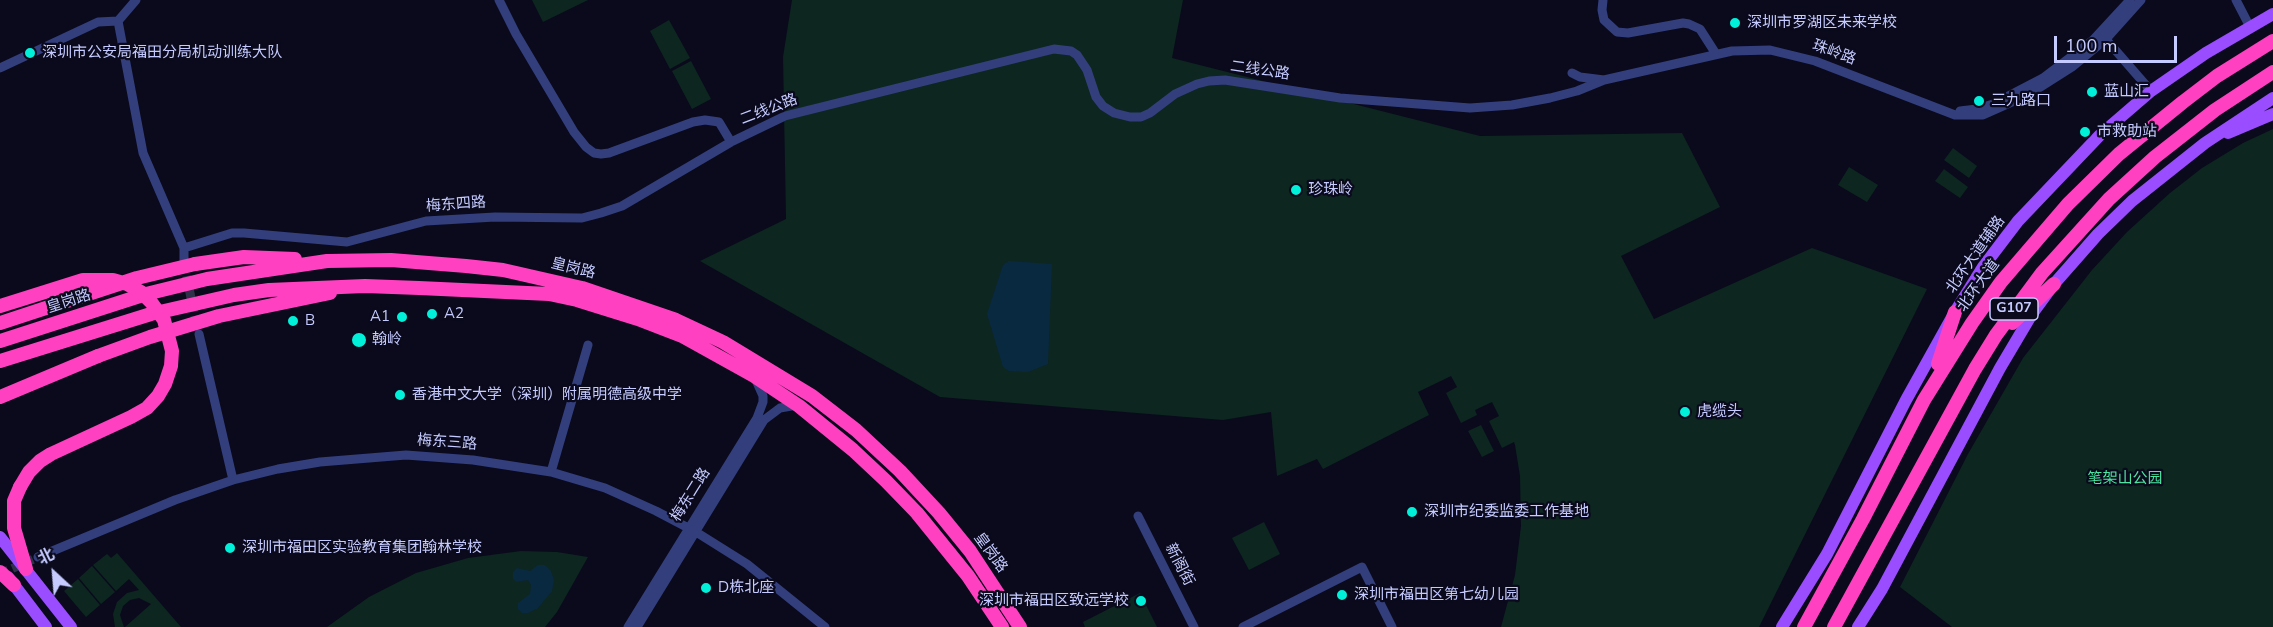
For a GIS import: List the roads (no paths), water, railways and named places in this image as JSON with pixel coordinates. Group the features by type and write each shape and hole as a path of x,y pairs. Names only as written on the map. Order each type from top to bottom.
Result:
{"highway":[{"name":"北环大道","path":"1804,627 1924,400 1972,323 2001,282 2076,195 2119,154 2217,76 2273,41"},
{"name":"G107","path":"1837,624 1951,410 1996,335 2042,273 2109,199 2184,134 2273,72"},
{"path":"0,323 190,264 244,257 327,261"},
{"name":"皇岗路","path":"0,342 146,294 207,279 327,261 414,262 494,269 582,288 676,320 748,356 812,396 856,430 900,471 970,551 1020,627"},
{"path":"0,306 83,280 113,280 127,284 141,292 155,307 164,320 172,351 171,366 165,384 147,408 51,454 29,472 20,487 13,512 16,537 26,569"},
{"path":"1996,335 2054,284"},
{"path":"0,397 98,356 219,316 365,286"},
{"name":"皇岗路","path":"0,361 151,314 234,295 297,288 365,286 516,291 549,294 577,300 638,319 682,336 754,376 799,406 853,450 916,513 968,576 1002,627"},
{"path":"1924,400 1955,312"},
{"path":"0,572 14,585"},
{"path":"1794,627 1832,577"}],"main road":[{"name":"北环大道辅路","path":"1782,627 1827,554 1906,400 1955,312 1996,249 2041,195 2100,135 2151,91 2185,66 2273,14"},
{"path":"1858,627 1882,589 2000,368 2032,314 2054,284 2098,234 2124,209 2205,143 2273,98"},
{"path":"2205,143 2273,114"},
{"path":"0,537 71,627"},
{"path":"0,567 46,627"}],"street":[{"path":"0,68 98,22 118,21 136,0"},
{"path":"499,0 574,132 594,153 609,153 693,122 705,120 719,123 731,142"},
{"path":"1603,0 1604,20 1617,32 1628,33 1683,23 1689,24 1700,29 1716,54"},
{"name":"珠岭路","path":"2103,36 2130,0"},
{"name":"珠岭路","path":"1572,73 1580,77 1604,80 1716,54 1756,49 1782,51 1954,115 1983,116 2051,82 2141,0"},
{"path":"2236,0 2250,27"},
{"path":"118,21 143,153 190,264"},
{"path":"2103,36 2151,91"},
{"name":"二线公路","path":"731,142 785,116 1054,50 1071,51 1077,54 1087,70 1096,97 1103,106 1114,113 1130,117 1141,117 1150,113 1181,91 1209,81 1225,80 1340,98 1460,108 1512,105 1550,98 1590,87 1604,80"},
{"name":"梅东四路","path":"184,248 222,236 244,233 347,243 426,221 495,217 582,218 622,206 731,142"},
{"path":"347,243 358,260"},
{"path":"199,334 233,480"},
{"path":"551,472 588,345"},
{"name":"梅东二路","path":"637,627 761,409 763,396 754,376"},
{"name":"梅东二路","path":"628,627 764,420 780,408 799,406"},
{"name":"梅东三路","path":"38,557 175,500 233,480 278,469 320,462 405,455 473,460 551,472 630,498 692,529 747,564 825,627"},
{"name":"新阁街","path":"1138,516 1194,627"},
{"path":"1243,627 1362,567 1392,627"}],"water":[{"path":"1009,261 1052,264 1048,364 1028,372 1009,371 1003,367 987,314 1003,265"},
{"path":"538,565 545,565 551,571 554,580 552,591 538,608 522,613 518,609 518,603 530,594 531,585 528,580 516,582 513,572 517,568 530,571"}],"tunnel":[{"path":"184,263 197,328"},
{"path":"0,574 38,557"}],"place":[{"name":"深圳市罗湖区未来学校","path":"1735,23"},
{"name":"深圳市公安局福田分局机动训练大队","path":"30,53"},
{"name":"蓝山汇","path":"2092,92"},
{"name":"三九路口","path":"1979,101"},
{"name":"市救助站","path":"2085,132"},
{"name":"珍珠岭","path":"1296,190"},
{"name":"A2","path":"432,314"},
{"name":"A1","path":"402,317"},
{"name":"B","path":"293,321"},
{"name":"翰岭","path":"359,340"},
{"name":"香港中文大学（深圳）附属明德高级中学","path":"400,395"},
{"name":"虎缆头","path":"1685,412"},
{"name":"深圳市纪委监委工作基地","path":"1412,512"},
{"name":"深圳市福田区实验教育集团翰林学校","path":"230,548"},
{"name":"D栋北座","path":"706,588"},
{"name":"深圳市福田区第七幼儿园","path":"1342,595"},
{"name":"深圳市福田区致远学校","path":"1141,601"}],"park label":[{"name":"笔架山公园","path":"2125,479"}]}
